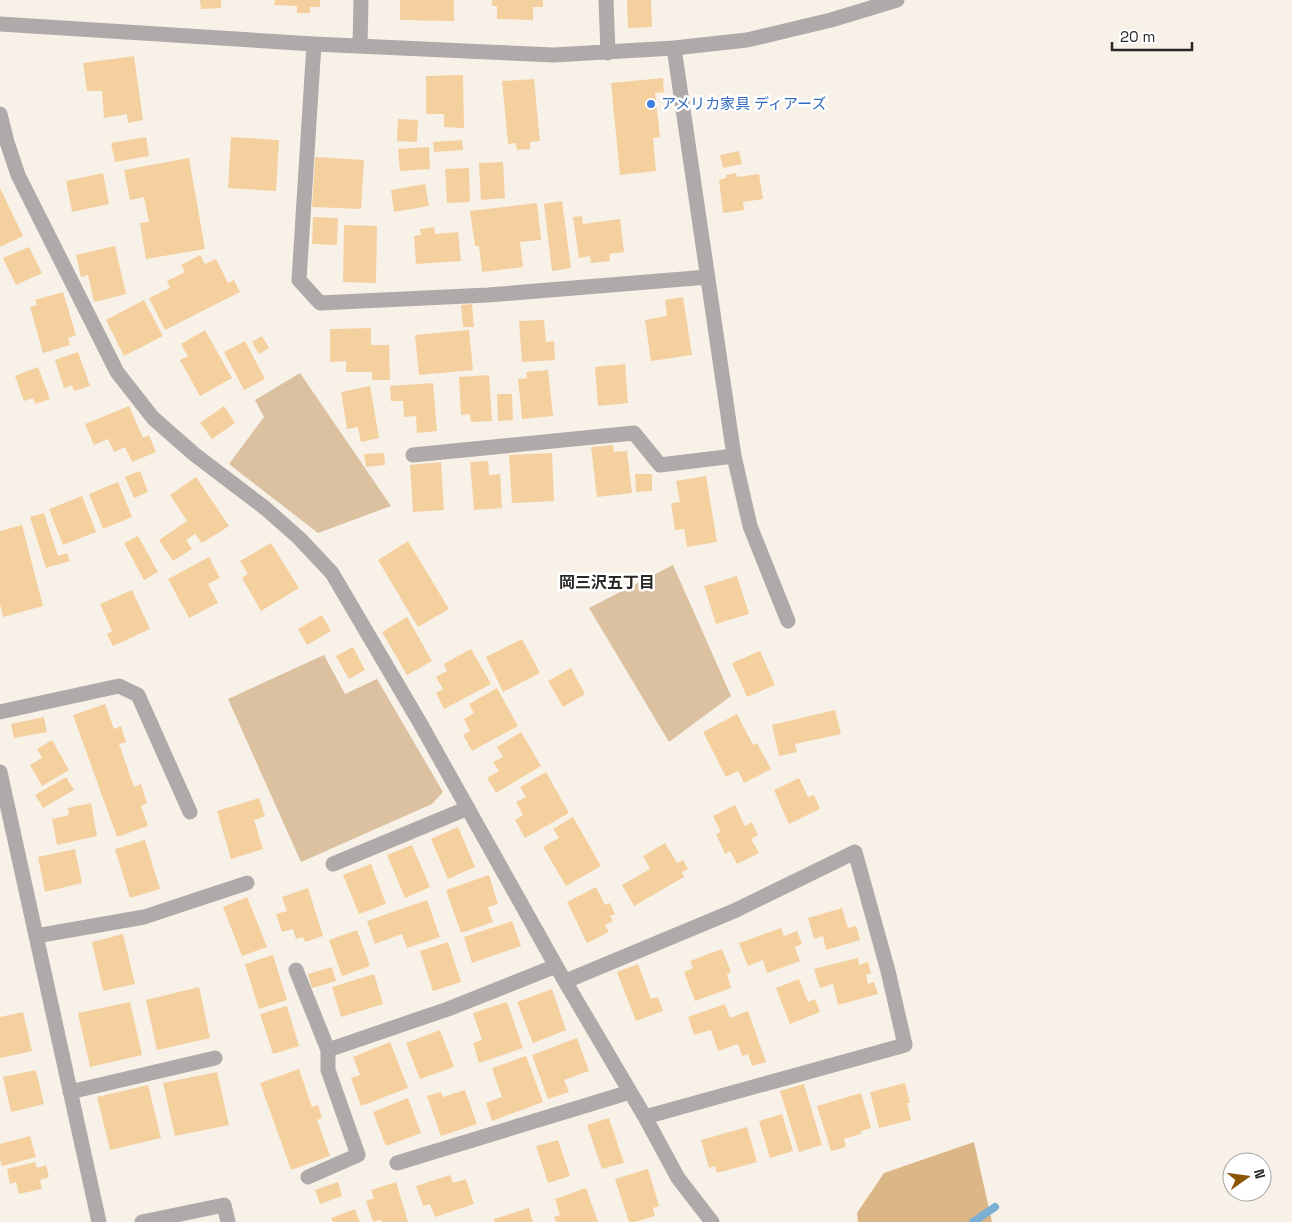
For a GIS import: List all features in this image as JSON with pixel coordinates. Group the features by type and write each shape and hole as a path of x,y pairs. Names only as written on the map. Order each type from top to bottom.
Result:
{"street":[{"path":"360,46 361,0"},
{"path":"606,0 608,53"},
{"path":"0,24 314,44 554,56 674,48 747,40 831,20 897,0"},
{"path":"314,44 299,280 320,303 488,295 708,277"},
{"path":"674,48 734,456 750,526 788,621"},
{"path":"0,114 18,175 117,372 153,418 194,454 265,508 299,538 332,573 420,723 556,966 645,1117 678,1178 712,1222"},
{"path":"412,455 634,433 660,465 734,456"},
{"path":"0,712 119,686 138,695 190,812"},
{"path":"0,772 99,1222"},
{"path":"333,864 468,808"},
{"path":"566,981 734,911 855,852 888,971 904,1046 645,1117"},
{"path":"36,936 144,918 247,883"},
{"path":"328,1050 448,1009 556,966"},
{"path":"296,970 328,1050 328,1070 358,1154 308,1177"},
{"path":"70,1092 215,1058"},
{"path":"397,1162 630,1092"},
{"path":"142,1222 224,1205 228,1222"}],"shaded area":[{"path":"300,373 391,506 318,533 229,464 264,417 255,400"},
{"path":"673,565 731,696 669,742 589,608"},
{"path":"324,655 345,694 377,679 443,792 432,804 301,862 228,699"},
{"path":"974,1142 992,1222 858,1222 857,1213 884,1173"}],"building":[{"path":"200,0 221,0 221,8 201,9"},
{"path":"275,0 320,0 320,7 310,7 310,13 297,13 297,6 274,5"},
{"path":"400,0 454,0 454,21 400,20"},
{"path":"492,0 543,0 543,7 533,7 533,20 497,19 497,6 492,6"},
{"path":"627,0 651,0 652,27 628,28"},
{"path":"134,56 143,120 128,123 127,114 104,118 102,91 87,91 83,63"},
{"path":"463,75 464,128 444,127 444,114 426,114 426,76"},
{"path":"663,78 664,92 655,93 660,137 653,138 656,171 620,175 611,83"},
{"path":"534,79 540,141 530,142 530,149 517,150 516,143 508,144 502,81"},
{"path":"398,119 418,120 417,142 397,141"},
{"path":"146,137 149,156 115,162 111,143"},
{"path":"231,137 279,140 276,191 228,188"},
{"path":"462,140 463,150 434,152 433,142"},
{"path":"429,147 430,169 400,171 398,149"},
{"path":"739,151 742,164 723,168 720,155"},
{"path":"315,157 364,160 361,209 312,207"},
{"path":"189,158 205,249 146,259 140,223 149,222 144,197 130,200 124,170"},
{"path":"503,162 505,198 481,200 479,163"},
{"path":"469,168 470,202 447,203 445,169"},
{"path":"103,173 109,204 72,212 66,181"},
{"path":"736,173 737,177 759,174 763,199 743,202 744,210 723,213 719,180 726,178 726,175"},
{"path":"425,184 429,206 394,212 391,190"},
{"path":"0,188 23,236 0,247"},
{"path":"562,201 571,268 552,271 544,204"},
{"path":"537,203 541,240 520,242 523,267 482,272 479,246 475,246 470,211"},
{"path":"582,216 583,224 620,219 624,252 609,254 610,261 591,263 590,256 579,258 573,217"},
{"path":"313,217 338,218 337,245 312,244"},
{"path":"344,225 377,226 376,283 343,282"},
{"path":"434,227 435,234 458,232 461,261 416,264 414,236 421,235 420,229"},
{"path":"115,246 126,294 94,302 88,275 81,277 76,255"},
{"path":"29,247 42,273 16,285 3,258"},
{"path":"200,255 205,264 216,259 228,283 234,280 240,292 165,330 149,298 170,288 167,281 185,272 181,265"},
{"path":"63,292 76,335 68,338 70,345 43,353 30,307 37,305 35,300"},
{"path":"683,297 692,355 651,361 645,320 667,316 665,300"},
{"path":"144,300 163,336 124,356 106,320"},
{"path":"472,304 474,327 463,327 461,305"},
{"path":"544,320 546,342 554,341 555,360 522,362 519,321"},
{"path":"371,328 371,345 389,345 390,380 372,380 372,372 346,372 346,361 330,362 330,329"},
{"path":"205,330 232,378 200,396 180,360 188,356 181,344"},
{"path":"469,330 473,370 419,375 415,335"},
{"path":"262,336 269,348 259,354 252,342"},
{"path":"245,341 265,379 244,390 224,352"},
{"path":"78,352 90,386 74,391 72,385 64,388 55,360"},
{"path":"625,364 628,403 598,406 595,367"},
{"path":"38,367 50,399 35,404 33,398 24,401 15,376"},
{"path":"548,370 553,416 522,419 518,379 527,378 526,372"},
{"path":"489,375 492,421 471,422 470,414 461,415 459,377"},
{"path":"433,383 437,431 417,433 416,416 404,417 403,401 391,401 390,386"},
{"path":"370,386 379,438 361,442 358,427 347,429 341,392"},
{"path":"497,394 512,394 513,420 498,421"},
{"path":"129,406 143,438 149,435 156,452 132,462 125,447 114,452 108,439 94,445 85,424"},
{"path":"224,406 235,423 212,439 200,423"},
{"path":"613,445 614,452 627,451 632,493 597,497 591,447"},
{"path":"384,453 385,465 366,467 364,454"},
{"path":"552,453 554,501 512,503 509,455"},
{"path":"488,461 489,475 500,474 502,508 474,510 470,462"},
{"path":"441,462 444,510 413,512 410,465"},
{"path":"140,471 148,492 134,498 125,477"},
{"path":"635,474 652,474 652,491 636,492"},
{"path":"706,476 717,542 687,547 684,529 675,530 671,503 680,502 676,481"},
{"path":"196,477 229,526 202,543 195,534 186,540 192,549 173,561 159,540 187,521 170,495"},
{"path":"118,482 132,517 103,529 89,494"},
{"path":"82,496 96,532 63,545 49,509"},
{"path":"44,513 58,556 67,553 70,561 46,568 30,517"},
{"path":"22,525 43,606 3,617 0,604 0,531"},
{"path":"138,536 158,572 144,580 124,543"},
{"path":"408,541 449,609 418,627 378,560"},
{"path":"271,543 299,588 261,611 242,578 248,574 240,561"},
{"path":"209,557 220,578 208,584 218,603 189,618 168,579"},
{"path":"737,576 749,614 716,624 704,586"},
{"path":"132,590 150,629 113,646 107,634 112,631 100,604"},
{"path":"322,615 331,631 307,645 298,629"},
{"path":"407,617 432,661 407,675 382,632"},
{"path":"522,639 540,673 503,692 486,657"},
{"path":"353,647 365,670 349,679 336,656"},
{"path":"471,649 491,684 444,709 436,693 443,689 436,677 447,671 444,664"},
{"path":"760,651 775,685 747,697 732,663"},
{"path":"571,668 585,694 563,707 548,681"},
{"path":"497,688 518,726 472,751 463,735 470,731 464,719 474,713 469,704"},
{"path":"105,704 114,729 121,726 126,742 119,744 134,787 141,784 147,803 141,806 148,826 117,837 73,715"},
{"path":"835,710 841,734 795,744 797,752 779,756 772,725"},
{"path":"737,714 753,745 757,743 771,769 744,783 738,771 726,777 703,732"},
{"path":"44,717 47,732 14,738 11,724"},
{"path":"521,732 541,766 496,793 487,778 499,771 493,762 503,757 497,747"},
{"path":"52,740 69,770 42,786 30,765 42,758 37,749"},
{"path":"546,772 569,813 525,838 515,820 523,815 516,802 526,797 520,787"},
{"path":"66,777 74,790 43,808 35,795"},
{"path":"799,778 808,797 814,795 820,809 789,824 774,790"},
{"path":"259,798 265,816 254,820 263,849 231,859 217,811"},
{"path":"91,803 97,836 57,845 52,819 69,815 68,808"},
{"path":"735,805 745,826 752,822 758,835 751,839 759,853 737,864 730,851 725,854 716,834 721,832 713,816"},
{"path":"573,817 601,866 566,886 543,847 559,838 553,829"},
{"path":"458,827 475,867 448,879 431,839"},
{"path":"145,840 160,889 130,898 115,849"},
{"path":"665,843 677,863 683,860 688,869 682,872 684,877 634,906 622,885 650,869 643,856"},
{"path":"412,845 430,887 405,898 387,855"},
{"path":"75,849 82,883 45,892 38,857"},
{"path":"371,864 386,904 359,914 343,875"},
{"path":"489,875 498,904 488,907 493,922 461,933 446,890"},
{"path":"596,887 605,905 610,903 615,914 610,916 613,921 605,925 609,932 587,943 567,902"},
{"path":"308,888 323,936 305,942 303,937 296,939 293,929 282,932 276,914 287,911 282,897"},
{"path":"247,897 267,947 242,956 223,907"},
{"path":"427,900 440,937 407,948 402,934 375,944 367,921"},
{"path":"842,908 848,928 856,926 860,940 826,950 823,936 814,939 808,918"},
{"path":"512,921 521,946 472,963 464,937"},
{"path":"781,928 784,936 797,931 802,944 795,947 800,961 767,973 763,960 748,966 739,943"},
{"path":"357,930 370,966 342,976 329,940"},
{"path":"123,934 135,984 103,991 92,942"},
{"path":"448,942 461,982 433,991 420,951"},
{"path":"722,949 731,972 727,974 731,988 695,1001 684,972 693,968 690,961"},
{"path":"273,955 287,1000 259,1009 245,964"},
{"path":"858,958 859,965 868,962 871,973 866,975 868,984 874,982 878,994 838,1005 833,984 820,988 814,969"},
{"path":"638,964 651,999 658,997 663,1011 636,1021 617,972"},
{"path":"332,967 336,981 312,988 308,974"},
{"path":"374,974 383,1004 341,1017 332,987"},
{"path":"799,979 808,1002 815,999 820,1012 790,1024 776,988"},
{"path":"199,987 210,1038 157,1050 146,1000"},
{"path":"552,989 566,1030 533,1043 517,1002"},
{"path":"130,1002 142,1055 90,1067 78,1013"},
{"path":"507,1002 523,1048 479,1063 473,1043 482,1040 473,1013"},
{"path":"725,1004 730,1018 748,1011 766,1062 752,1066 748,1054 742,1056 738,1044 718,1051 711,1030 694,1035 688,1017"},
{"path":"287,1006 299,1046 273,1054 260,1014"},
{"path":"23,1012 32,1051 0,1058 0,1017"},
{"path":"440,1030 454,1067 420,1079 406,1043"},
{"path":"577,1038 589,1071 564,1080 569,1092 548,1099 532,1055"},
{"path":"390,1042 408,1088 361,1106 351,1078 360,1075 353,1057"},
{"path":"526,1056 543,1102 492,1121 486,1103 502,1097 492,1068"},
{"path":"299,1069 312,1107 318,1105 322,1118 317,1120 330,1156 291,1170 260,1083"},
{"path":"36,1070 44,1104 11,1112 3,1077"},
{"path":"217,1072 229,1125 175,1136 163,1083"},
{"path":"905,1083 910,1103 907,1103 911,1120 879,1128 870,1092"},
{"path":"804,1084 822,1145 799,1152 780,1091"},
{"path":"148,1085 161,1138 110,1150 97,1097"},
{"path":"465,1090 477,1124 441,1136 427,1096 441,1092 443,1097"},
{"path":"861,1093 871,1128 861,1131 861,1134 844,1139 846,1147 831,1151 817,1106"},
{"path":"408,1098 421,1133 386,1146 373,1112"},
{"path":"782,1114 793,1151 770,1158 759,1121"},
{"path":"609,1118 624,1163 602,1169 587,1125"},
{"path":"747,1127 757,1162 717,1173 715,1166 709,1168 701,1140"},
{"path":"30,1136 36,1157 2,1166 0,1144"},
{"path":"558,1140 570,1176 548,1183 536,1146"},
{"path":"35,1162 37,1168 46,1165 49,1177 40,1180 42,1189 19,1194 16,1182 10,1184 7,1169"},
{"path":"648,1169 659,1206 653,1208 655,1216 629,1222 615,1179"},
{"path":"450,1175 453,1183 466,1179 474,1204 435,1217 430,1204 423,1206 416,1186"},
{"path":"338,1182 342,1196 320,1204 315,1190"},
{"path":"396,1182 408,1222 381,1222 381,1220 373,1222 366,1201 374,1198 371,1190"},
{"path":"586,1188 598,1222 556,1222 554,1217 560,1215 555,1199"},
{"path":"529,1208 533,1222 495,1222 494,1219"},
{"path":"355,1209 360,1222 333,1222 331,1218"}],"waterway":[{"path":"973,1222 995,1207"}],"place":[{"name":"アメリカ家具 ディアーズ","path":"651,104"}],"district":[{"name":"岡三沢五丁目","path":"607,582"}]}
